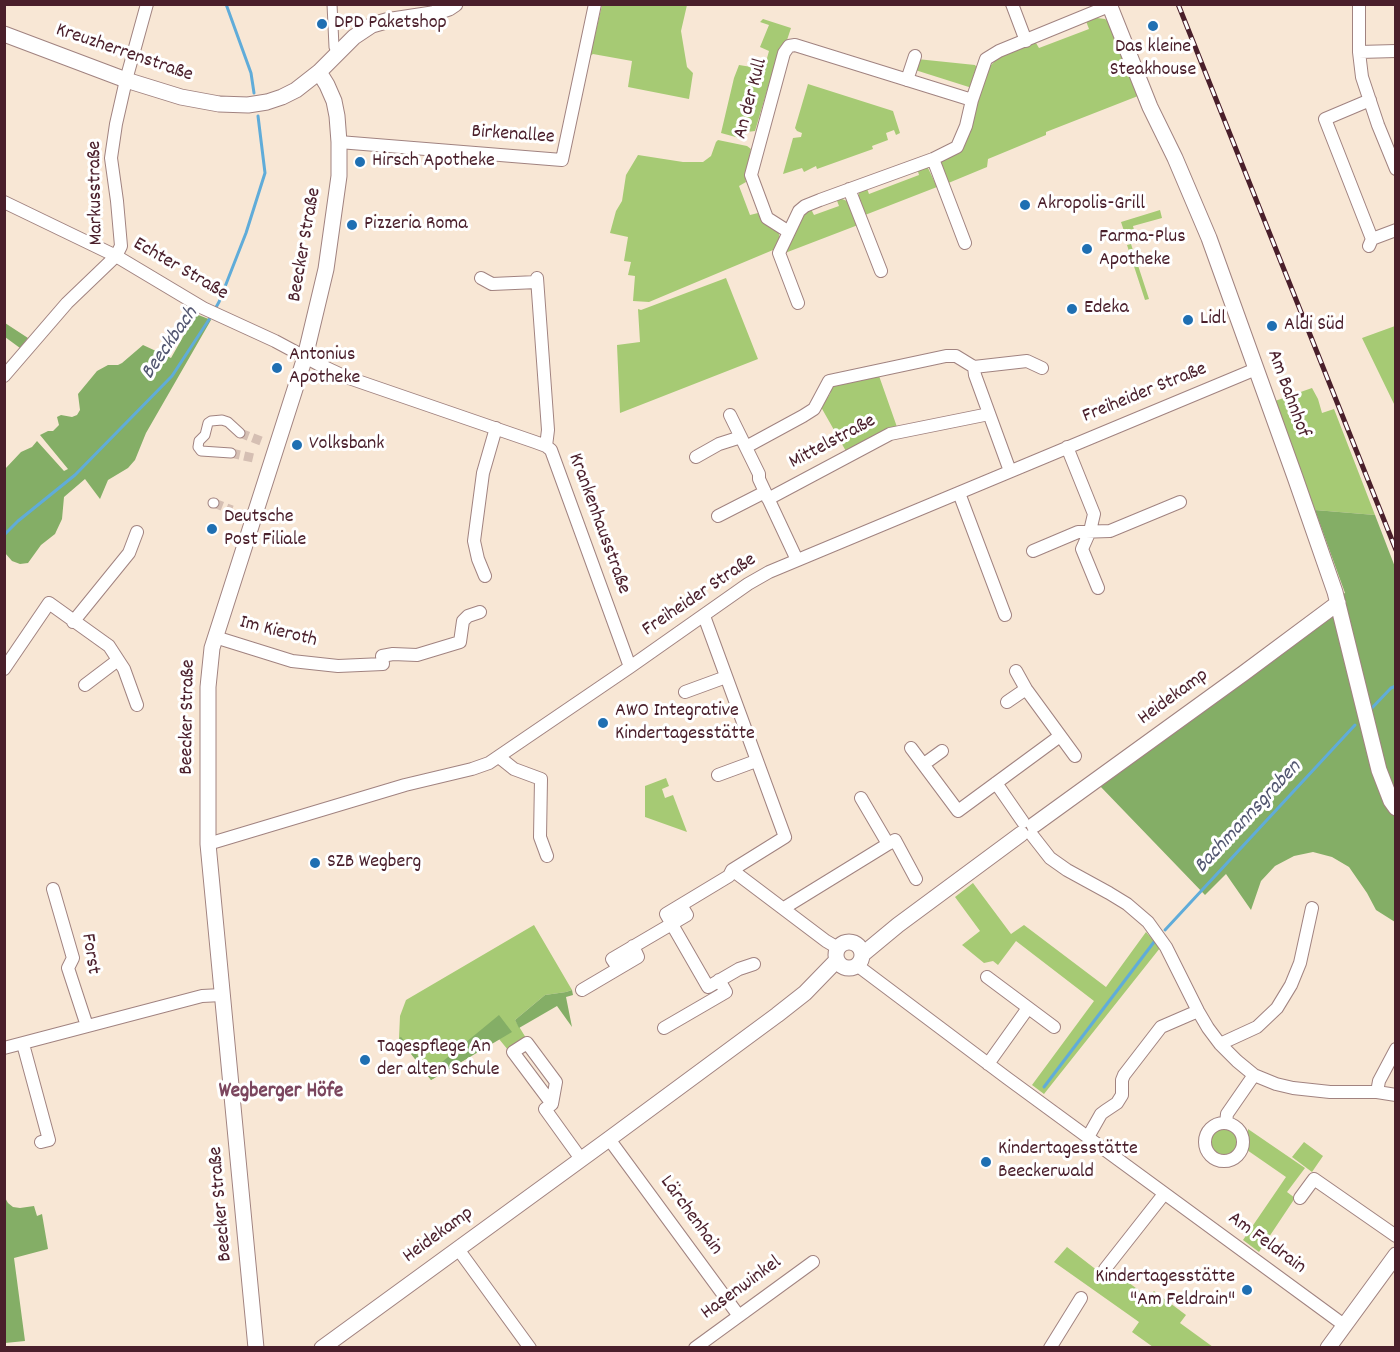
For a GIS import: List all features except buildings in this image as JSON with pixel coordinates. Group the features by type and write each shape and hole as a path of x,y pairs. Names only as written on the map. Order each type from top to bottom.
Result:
{"street":[{"name":"Markusstraße","path":"4,376 67,303 116,256 121,246 111,158 126,80 147,4"},
{"path":"332,4 334,47 337,54"},
{"name":"Kreuzherrenstraße","path":"4,34 126,80 181,97 219,104 248,105 282,98 296,90 319,72 354,37 372,25 432,14 455,4"},
{"name":"Birkenallee","path":"339,142 562,160 595,4"},
{"path":"1012,4 1026,40"},
{"path":"1359,4 1359,52 1362,77 1395,169"},
{"path":"798,303 779,254 799,211 805,206 933,159 957,147 966,126 986,59 999,51 1109,5"},
{"name":"Am Bahnhof","path":"1109,5 1150,107 1175,158 1209,238 1302,497 1335,592 1379,771 1395,808"},
{"name":"An der Kull","path":"789,232 767,218 751,175 784,53 789,46 795,45 972,100"},
{"path":"1359,52 1395,51"},
{"path":"907,80 915,56"},
{"name":"Beecker Straße","path":"256,1347 208,844 208,687 215,637 305,357 326,268 339,176 339,142 334,101 319,72"},
{"path":"1370,100 1325,119 1370,243 1395,230"},
{"path":"933,159 965,243"},
{"path":"849,189 881,271"},
{"name":"Echter Straße","path":"4,202 116,256 214,313 305,357"},
{"path":"481,278 492,284 537,280 548,430 546,446"},
{"path":"696,457 719,444 744,442 803,416 814,409 829,381 946,356 956,356 974,367 1027,361 1042,368"},
{"name":"Krankenhausstraße","path":"305,357 346,377 496,428 546,446 551,450 630,668"},
{"path":"974,367 1010,471"},
{"name":"Freiheider Straße","path":"208,844 405,785 489,763 630,668 748,584 769,572 1256,369"},
{"name":"Mittelstraße","path":"718,516 766,496 890,434 989,414"},
{"path":"730,415 797,560"},
{"path":"231,453 201,451 198,447 199,441 205,435 208,423 211,422 222,420 228,422 240,433"},
{"path":"485,576 474,541 483,473 496,428"},
{"path":"1067,447 1094,514 1082,549 1098,588"},
{"path":"959,493 1005,615"},
{"path":"1033,551 1078,532 1110,531 1180,502"},
{"path":"73,622 129,553 137,532"},
{"path":"4,669 49,603 109,646 124,669 137,705"},
{"name":"Heidekamp","path":"322,1347 609,1139 805,993 849,956 898,925 1338,603"},
{"name":"Im Kieroth","path":"215,637 292,661 338,666 382,663 382,656 417,655 460,642 463,621 468,616 480,612"},
{"path":"664,1028 714,999 714,983 666,914 729,876 732,870 785,837 704,616"},
{"path":"85,685 118,660"},
{"path":"1016,671 1026,689 1075,756"},
{"path":"685,692 726,677"},
{"path":"1007,702 1026,689"},
{"path":"911,748 958,811 1060,736"},
{"path":"924,764 942,751"},
{"path":"499,757 514,768 541,779 540,837 547,856"},
{"path":"718,775 756,761"},
{"path":"996,783 1050,858 1066,870 1127,904 1148,922 1166,947 1198,1011 1220,1044 1254,1075 1293,1088 1395,1095"},
{"path":"861,798 888,844"},
{"path":"783,909 895,840 916,879"},
{"name":"Am Feldrain","path":"732,870 849,956 988,1064 1344,1325"},
{"name":"Forst","path":"53,889 73,958 68,968 87,1026"},
{"path":"1220,1044 1257,1027 1277,1008 1291,985 1300,963 1312,908"},
{"path":"582,990 618,968 612,958 671,924"},
{"path":"714,983 739,969 754,964"},
{"path":"987,977 1054,1027"},
{"path":"4,1048 202,996 222,995"},
{"path":"988,1064 1028,1008"},
{"path":"1088,1137 1101,1114 1117,1103 1122,1095 1124,1075 1161,1027 1198,1011"},
{"path":"552,1104 513,1052 527,1043 556,1082 552,1104 546,1109 581,1159"},
{"path":"23,1044 49,1140 41,1143"},
{"path":"1377,1092 1379,1081 1395,1049"},
{"path":"1226,1123 1227,1113 1254,1075"},
{"name":"Lärchenhain","path":"609,1139 739,1316"},
{"path":"1300,1198 1314,1179 1395,1236"},
{"path":"1105,1269 1164,1194"},
{"path":"458,1249 530,1347"},
{"path":"1328,1347 1395,1255"},
{"name":"Hasenwinkel","path":"695,1347 813,1262"},
{"path":"1050,1347 1081,1298"}],"green space":[{"path":"602,5 687,5 681,31 687,67 693,73 689,99 628,87 632,61 593,54 590,56"},
{"path":"1097,18 1105,19 1110,23 1138,96 1046,132 1046,135 988,159 987,167 946,184 940,162 959,150 986,73 991,65 1000,56 1035,42 1039,48 1089,29 1086,21"},
{"path":"763,19 791,28 787,40 780,47 755,131 747,132 743,139 721,133 739,65 764,69 769,51 760,47 769,25 760,22"},
{"path":"917,59 975,65 978,69 972,88 912,69"},
{"path":"808,84 893,111 900,133 896,135 894,130 886,133 888,140 872,146 873,149 817,169 816,166 804,172 802,168 783,174 793,138 801,137 802,133 795,128"},
{"path":"718,140 747,146 751,149 746,182 739,186 750,215 758,213 761,219 778,230 780,239 773,250 649,302 633,301 635,276 628,275 631,262 624,261 628,237 610,233 616,211 622,201 626,175 638,155 683,162 703,162 711,156"},
{"path":"921,166 928,168 937,187 865,215 859,200 859,193 866,186 869,194 919,175 917,168"},
{"path":"836,198 849,202 858,225 785,253 802,214 811,209 814,215 839,206"},
{"path":"1160,210 1162,218 1133,226 1135,234 1126,237 1121,222"},
{"path":"1131,244 1149,299 1145,300 1127,245"},
{"path":"726,278 758,359 620,413 617,345 640,342 638,309 641,310"},
{"path":"196,314 211,320 146,433 135,460 128,468 108,480 100,499 85,479 64,497 62,519 55,534 41,545 28,563 20,564 12,561 5,553 5,469 21,452 32,447 37,441 64,471 68,469 40,435 53,431 59,425 57,417 77,415 80,410 78,394 97,371 108,365 122,363 143,345 171,358"},
{"path":"5,323 28,338 20,348 5,337"},
{"path":"1396,326 1395,406 1362,338"},
{"path":"878,373 897,427 847,453 821,407 830,394 832,385"},
{"path":"1312,388 1322,413 1334,409 1375,515 1315,510 1275,401"},
{"path":"1315,510 1375,515 1395,567 1395,922 1376,910 1349,867 1332,857 1313,852 1294,856 1275,866 1261,881 1251,910 1226,874 1205,895 1099,785 1333,599 1345,593"},
{"path":"666,778 669,786 662,789 665,798 673,795 687,832 645,817 645,786"},
{"path":"973,883 1011,934 1024,925 1106,987 1146,932 1160,948 1044,1094 1032,1085 1094,1001 1016,941 998,965 993,961 984,963 962,945 980,931 955,897"},
{"path":"534,925 572,990 545,995 515,1020 526,1038 508,1050 499,1039 431,1080 399,1038 400,1016 406,1000"},
{"path":"572,990 573,995 566,997 572,1027 557,1006 519,1028 515,1020 545,995"},
{"path":"499,1015 512,1032 431,1080 399,1038 401,1037 431,1071"},
{"path":"1224,1128 1234,1132 1238,1142 1234,1152 1224,1156 1214,1152 1210,1142 1214,1132"},
{"path":"1248,1129 1305,1168 1287,1192 1295,1198 1259,1252 1243,1240 1286,1177 1247,1150"},
{"path":"1304,1142 1323,1156 1312,1172 1292,1157"},
{"path":"4,1196 13,1207 34,1206 37,1216 42,1214 48,1249 14,1258 25,1341 5,1343"},
{"path":"1067,1247 1107,1278 1113,1271 1148,1297 1154,1291 1186,1315 1180,1323 1213,1347 1153,1347 1132,1332 1139,1322 1054,1262"}],"waterway":[{"name":"Beeckbach","path":"226,4 251,73 254,93"},
{"name":"Beeckbach","path":"215,309 246,233 265,173 258,116"},
{"name":"Beeckbach","path":"4,535 75,475 172,376 212,315"},
{"name":"Bachmannsgraben","path":"1371,709 1391,688 1396,686"},
{"name":"Bachmannsgraben","path":"1165,930 1355,725"},
{"name":"Bachmannsgraben","path":"1044,1087 1154,942"}],"tunnel":[{"path":"240,433 261,441"},
{"path":"231,453 253,458"},
{"path":"214,503 232,510"}],"railway":[{"path":"1178,4 1396,550"}],"place":[{"name":"DPD Paketshop","path":"322,24"},
{"name":"Das kleine Steakhouse","path":"1153,26"},
{"name":"Hirsch Apotheke","path":"360,162"},
{"name":"Akropolis-Grill","path":"1025,205"},
{"name":"Pizzeria Roma","path":"352,225"},
{"name":"Farma-Plus Apotheke","path":"1087,249"},
{"name":"Edeka","path":"1072,309"},
{"name":"Lidl","path":"1188,320"},
{"name":"Aldi Süd","path":"1272,326"},
{"name":"Antonius Apotheke","path":"277,368"},
{"name":"Volksbank","path":"297,445"},
{"name":"Deutsche Post Filiale","path":"212,529"},
{"name":"AWO Integrative Kindertagesstätte","path":"603,723"},
{"name":"SZB Wegberg","path":"315,863"},
{"name":"Tagespflege An der alten Schule","path":"365,1060"},
{"name":"Kindertagesstätte Beeckerwald","path":"986,1162"},
{"name":"Kindertagesstätte \"Am Feldrain\"","path":"1247,1290"}],"district":[{"name":"Wegberger Höfe","path":"281,1093"}]}
